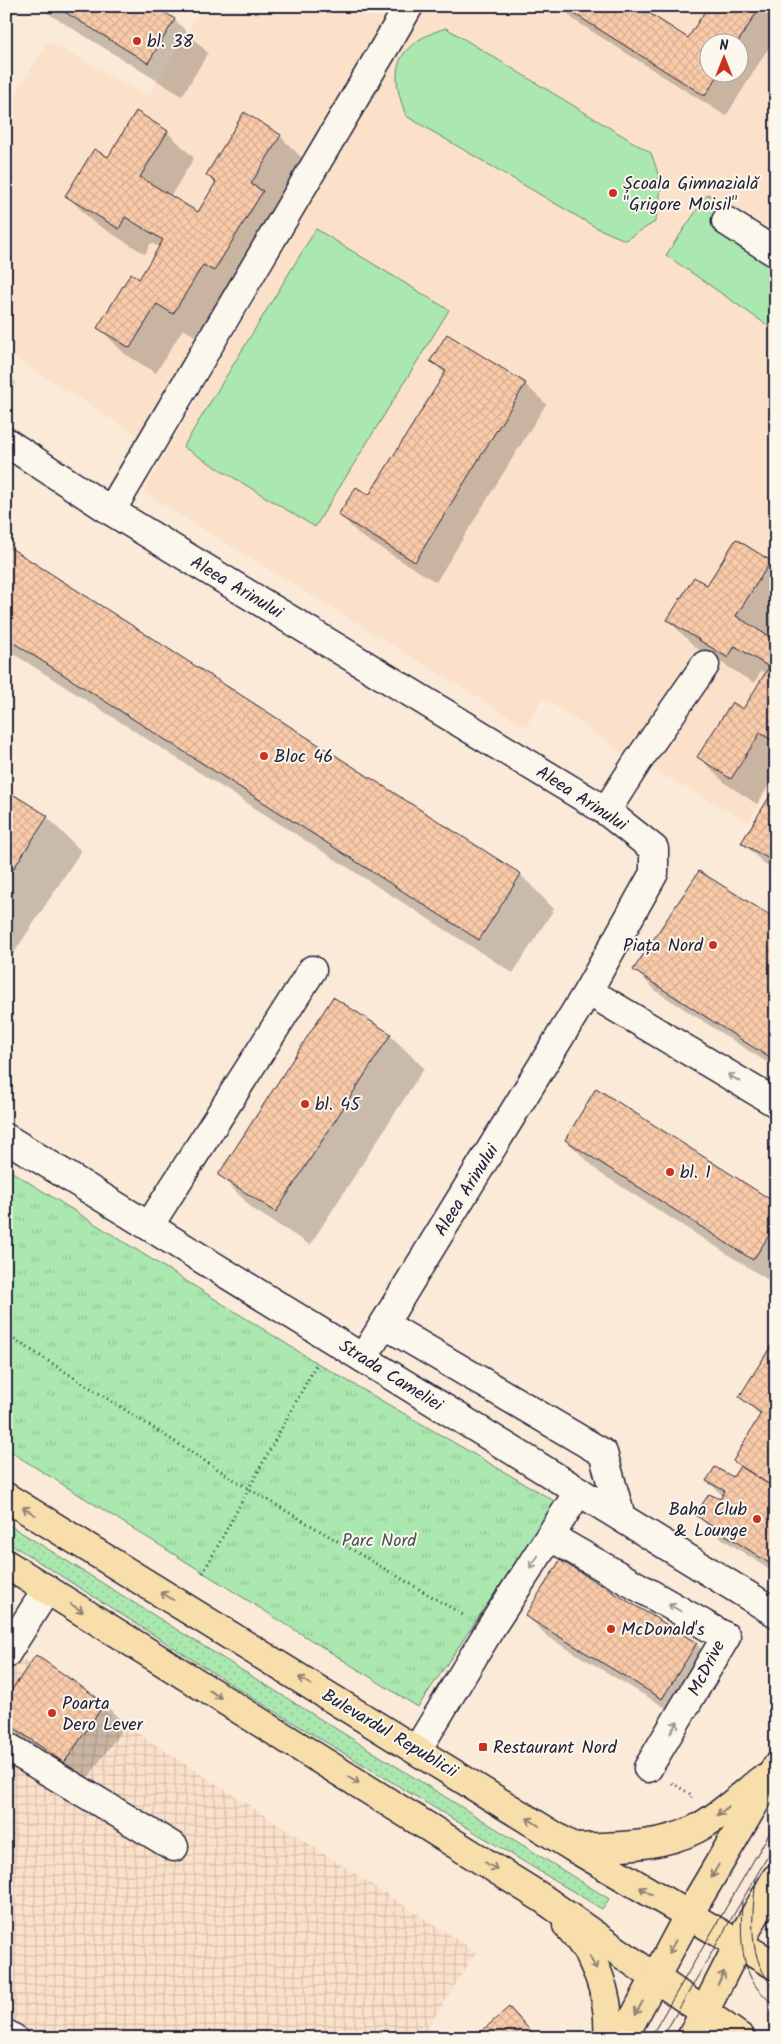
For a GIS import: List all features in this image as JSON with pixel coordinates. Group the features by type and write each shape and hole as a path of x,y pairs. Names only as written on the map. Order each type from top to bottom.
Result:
{"main road":[{"name":"Bulevardul Republicii","path":"6,1497 574,1848 776,1966"},
{"path":"6,1564 542,1898 741,2038"},
{"path":"574,1848 626,1846 669,1840 695,1829 719,1814 775,1768"},
{"path":"623,2038 688,1916 775,1768"},
{"path":"691,2038 739,1943 776,1878"},
{"path":"542,1898 581,1940 596,1966 605,1997 608,2038"}],"street":[{"path":"111,511 408,9"},
{"path":"726,221 776,253"},
{"name":"Aleea Arinului","path":"6,442 111,511 606,811 654,849 654,873 588,990 363,1358"},
{"path":"606,811 638,760 705,665"},
{"path":"149,1226 312,970"},
{"path":"588,990 776,1103"},
{"name":"Strada Cameliei","path":"6,1138 776,1613"},
{"path":"384,1324 603,1452 621,1518"},
{"path":"417,1750 490,1629 579,1491"},
{"name":"McDrive","path":"551,1537 726,1637 648,1768"},
{"path":"6,1654 48,1589"},
{"path":"6,1746 174,1847"},
{"path":"6,2034 13,2038"}],"path":[{"path":"6,1334 249,1489 490,1629"},
{"path":"203,1573 331,1338"}],"shaded area":[{"path":"203,6 388,6 396,11 139,436 6,353 6,111 48,41 148,97"},
{"path":"428,6 776,6 776,777 748,822 620,751 543,697 526,727 143,492 353,130"},
{"path":"6,1648 476,1952 421,2038 6,2038"}],"green space":[{"path":"446,28 651,153 660,188 655,222 625,240 597,228 406,116 397,85 398,65 407,50 414,44 429,34"},
{"path":"708,194 776,241 776,313 767,325 666,255"},
{"path":"316,229 449,310 315,527 183,447"},
{"name":"Parc Nord","path":"6,1168 317,1363 556,1502 418,1707 6,1449"},
{"path":"6,1523 609,1899 602,1909 256,1700 6,1541"}],"building":[{"name":"bl. 38","path":"55,6 155,6 175,19 148,63"},
{"path":"562,6 638,6 688,38 708,6 761,6 744,32 700,32 700,82 714,82 705,96"},
{"path":"136,111 168,131 140,177 198,212 216,182 206,175 244,112 281,135 251,184 263,191 214,271 203,265 173,314 157,304 130,348 97,328 131,273 139,279 163,240 125,217 119,229 65,196 94,149 108,157"},
{"path":"447,334 526,383 415,562 338,515 356,487 369,495 446,371 430,361"},
{"path":"736,539 771,561 736,616 776,641 776,741 760,733 731,779 697,757 732,702 743,709 769,667 735,646 728,658 667,620 694,577 707,585"},
{"name":"Bloc 46","path":"6,545 521,874 479,940 6,638"},
{"path":"776,786 776,863 741,843"},
{"path":"6,790 48,816 6,880"},
{"name":"Piața Nord","path":"699,871 776,919 776,1062 633,970"},
{"name":"bl. 45","path":"333,997 391,1034 276,1212 218,1175"},
{"name":"bl. 1","path":"596,1088 776,1203 776,1225 753,1260 565,1140"},
{"path":"776,1338 776,1489 733,1461 761,1413 739,1397"},
{"path":"740,1466 776,1489 775,1567 695,1515 709,1494 720,1499 725,1491 706,1481 715,1467 733,1477"},
{"name":"McDonald's","path":"560,1560 697,1643 662,1699 525,1616"},
{"name":"Poarta Dero Lever","path":"36,1655 105,1703 64,1763 6,1722 6,1698"},
{"path":"509,2007 537,2038 474,2038"}],"tram line":[{"path":"650,2038 776,1822"},
{"path":"662,2038 776,1842"},
{"path":"756,1878 753,1909 755,1951 766,1978 776,1991"},
{"path":"742,1902 742,1946 747,1968 757,1988 776,2008"}],"place":[{"name":"bl. 38","path":"137,41"},
{"name":"Școala Gimnazială \"Grigore Moisil\"","path":"613,193"},
{"name":"Bloc 46","path":"264,756"},
{"name":"Piața Nord","path":"713,945"},
{"name":"bl. 45","path":"305,1104"},
{"name":"bl. 1","path":"670,1172"},
{"name":"Baha Club & Lounge","path":"757,1519"},
{"name":"McDonald's","path":"611,1629"},
{"name":"Poarta Dero Lever","path":"52,1713"},
{"name":"Restaurant Nord","path":"483,1747"}]}
